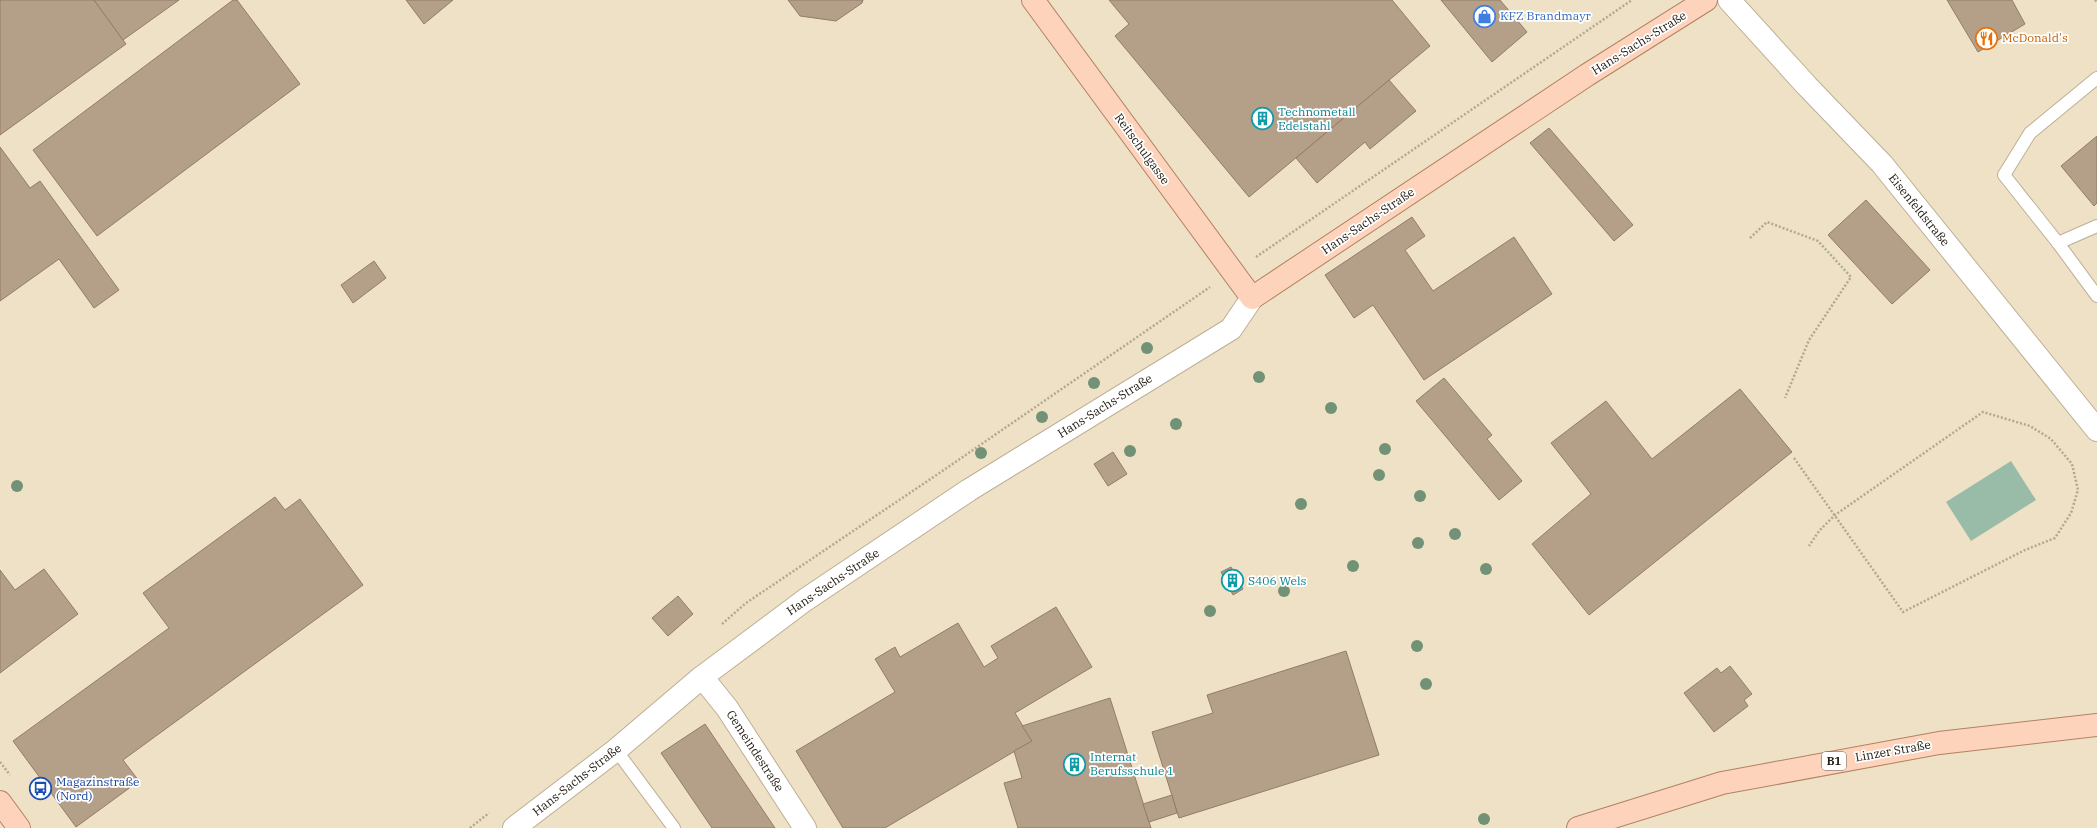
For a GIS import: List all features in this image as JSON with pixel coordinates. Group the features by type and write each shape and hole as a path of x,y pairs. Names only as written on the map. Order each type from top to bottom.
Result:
{"main road":[{"name":"Reitschulgasse","path":"1033,0 1252,298"},
{"name":"Hans-Sachs-Straße","path":"1252,298 1587,75 1706,0"},
{"name":"Linzer Straße","path":"1578,828 1730,781 1940,743 2097,725"},
{"path":"0,802 19,828"}],"street":[{"name":"Eisenfeldstraße","path":"1729,0 1807,86 1882,164 2093,418"},
{"name":"Hans-Sachs-Straße","path":"514,828 616,750 702,676 805,600 969,490 1231,329 1252,298"},
{"name":"Gemeindestraße","path":"702,676 727,708 805,828"}],"lane":[{"path":"2097,78 2030,133 2004,175 2058,243 2097,296"},
{"path":"2058,243 2097,226"},
{"path":"616,750 674,828"}],"path":[{"path":"716,629 746,603 1233,272 1311,221 1632,0"},
{"path":"1750,238 1767,222 1818,241 1851,277 1809,340 1785,398"},
{"path":"1794,458 1835,515 1903,612 2025,550 2055,538 2071,513 2078,490 2072,464 2051,438 2030,426 1983,412 1835,515 1819,531 1809,546"},
{"path":"470,828 495,809"}],"green space":[{"path":"2011,461 2036,500 1971,541 1946,502"}],"building":[{"path":"0,0 94,0 126,44 0,135"},
{"path":"94,0 179,0 123,40"},
{"path":"233,0 237,0 300,84 97,236 33,150"},
{"path":"406,0 453,0 424,24"},
{"path":"788,0 863,0 862,3 836,21 800,16"},
{"name":"Technometall Edelstahl","path":"1109,0 1392,0 1430,46 1249,197 1115,36 1129,24"},
{"name":"KFZ Brandmayr","path":"1441,0 1500,0 1527,32 1492,62"},
{"name":"McDonald's","path":"1947,0 2012,0 2025,24 1978,52"},
{"path":"1389,80 1416,111 1370,149 1365,142 1317,183 1296,158"},
{"path":"1549,128 1633,225 1614,241 1530,143"},
{"path":"2097,136 2097,203 2094,206 2061,166"},
{"path":"0,147 30,188 40,181 119,290 94,308 59,259 0,301"},
{"path":"1866,200 1930,270 1892,304 1828,235"},
{"path":"1412,217 1425,236 1405,250 1433,291 1514,237 1552,294 1424,380 1373,305 1354,318 1325,275"},
{"path":"374,261 386,278 353,303 341,285"},
{"path":"1444,378 1492,435 1487,439 1522,481 1499,500 1416,401"},
{"path":"1740,389 1792,452 1589,615 1532,544 1591,494 1551,443 1606,401 1652,459"},
{"path":"1113,452 1127,474 1108,486 1094,464"},
{"path":"275,497 285,510 300,499 363,585 123,760 139,781 76,827 13,741 169,628 143,593"},
{"name":"S406 Wels","path":"1231,567 1243,589 1233,595 1221,572"},
{"path":"44,569 78,614 0,673 0,570 15,590"},
{"path":"678,596 693,614 668,636 652,618"},
{"path":"1056,607 1092,667 1015,713 1032,741 885,828 843,828 796,751 895,692 875,659 895,647 900,657 958,623 984,667 998,658 991,646"},
{"path":"1346,651 1379,755 1179,818 1152,732 1213,713 1207,695"},
{"path":"1730,666 1752,694 1744,700 1748,706 1714,732 1684,693 1717,668 1721,673"},
{"name":"Internat Berufsschule 1","path":"1110,698 1151,828 1018,828 1004,783 1022,778 1014,751 1032,741 1022,726"},
{"path":"705,724 775,828 712,828 661,753"},
{"path":"1172,795 1177,813 1149,822 1143,804"}],"place":[{"name":"KFZ Brandmayr","path":"1484,16"},
{"name":"McDonald's","path":"1986,38"},
{"name":"Technometall Edelstahl","path":"1263,119"},
{"name":"S406 Wels","path":"1232,581"},
{"name":"Internat Berufsschule 1","path":"1074,764"},
{"name":"Magazinstraße (Nord)","path":"41,789"}]}
